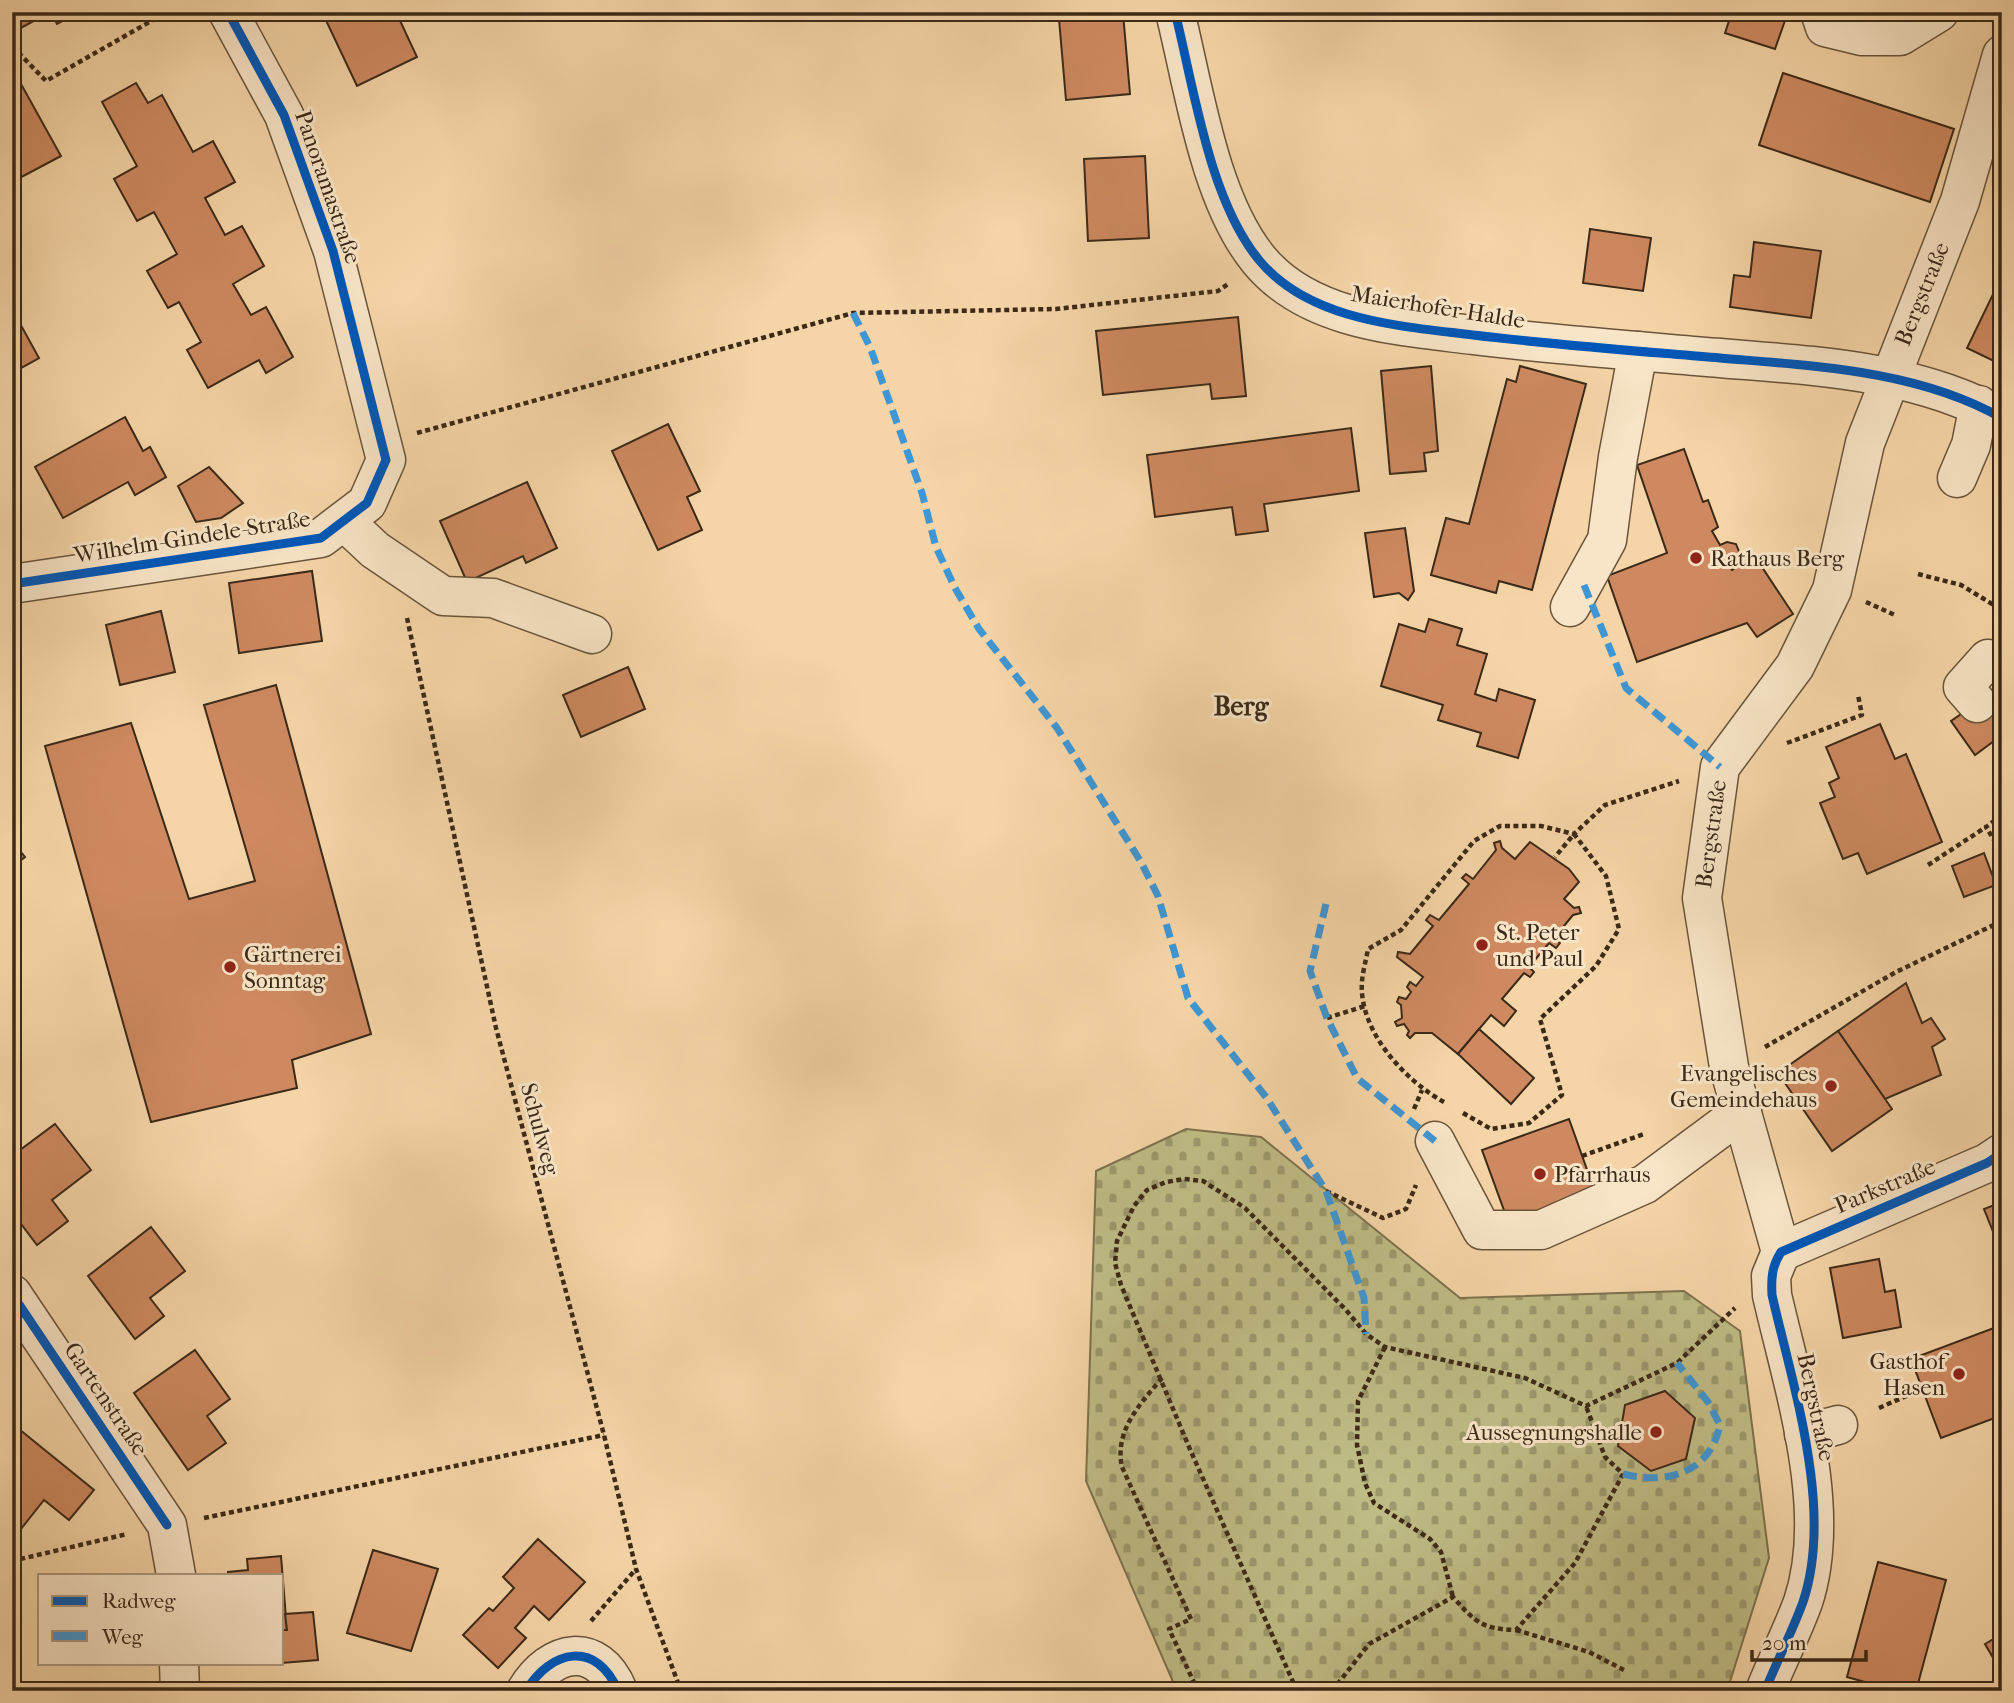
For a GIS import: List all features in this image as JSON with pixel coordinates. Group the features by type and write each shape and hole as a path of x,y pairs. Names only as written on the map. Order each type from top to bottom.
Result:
{"street":[{"name":"Panoramastraße","path":"229,12 284,115 328,239 382,442 386,460 355,512"},
{"name":"Maierhofer Halde","path":"1175,12 1226,205 1259,261 1288,285 1315,300 1343,313 1377,321 1569,346 1805,365 1889,376"},
{"path":"1820,12 1825,27 1861,36 1900,36 1939,12"},
{"name":"Bergstraße","path":"1765,1691 1803,1600 1813,1537 1811,1465 1821,1429 1772,1295 1771,1276 1781,1252 1729,1067 1702,898 1720,768 1794,666 1832,590 1865,443 1889,376 1960,201 2002,55"},
{"path":"1570,607 1607,540 1618,457 1638,351"},
{"path":"1889,376 1990,411 1957,478"},
{"path":"355,512 375,550 443,596 493,597 592,634"},
{"name":"Wilhelm-Gindele-Straße","path":"12,584 321,538 355,512"},
{"path":"1977,703 1963,687 1988,659"},
{"path":"1436,1142 1482,1230 1541,1230 1645,1184 1742,1112"},
{"name":"Parkstraße","path":"1781,1252 1987,1163 2002,1153"},
{"name":"Gartenstraße","path":"12,1294 167,1525"},
{"path":"167,1525 176,1574"},
{"path":"526,1691 536,1673 561,1656 590,1657 611,1675 618,1691"},
{"path":"179,1664 180,1691"}],"path":[{"path":"12,51 15,49 46,81 167,12"},
{"path":"382,442 853,313 1056,309 1218,291 1259,261"},
{"path":"1919,574 1961,586 2002,610"},
{"path":"1784,744 1862,715 1857,695"},
{"path":"1555,857 1574,834 1605,805 1720,768"},
{"path":"1928,865 2002,815"},
{"path":"1451,1106 1422,1090 1402,1073 1382,1047 1365,1006 1361,983 1368,949 1401,930 1474,841 1500,826 1541,827 1574,834 1606,876 1619,929 1596,967 1540,1019 1562,1095 1529,1123 1491,1129 1461,1111"},
{"path":"1986,827 2002,853"},
{"path":"1729,1067 1896,972 2002,920"},
{"path":"1327,1018 1365,1006"},
{"path":"1326,1191 1383,1218 1406,1209 1436,1142"},
{"path":"1297,1691 1189,1447 1115,1262 1117,1241 1134,1206 1147,1191 1184,1179 1203,1181 1245,1208 1346,1310 1366,1335 1385,1347 1525,1378 1586,1406 1605,1457 1623,1474 1574,1563 1516,1630"},
{"path":"1586,1406 1677,1363 1721,1317 1738,1306 1772,1295"},
{"path":"1385,1347 1358,1401 1357,1445 1365,1483 1374,1503 1430,1539 1441,1552 1453,1597 1472,1619 1492,1630 1516,1630 1589,1652 1626,1671"},
{"path":"1162,1378 1136,1409 1123,1434 1119,1454 1122,1467 1191,1619 1169,1629 1198,1691"},
{"path":"1878,1408 1922,1389"},
{"path":"12,1561 167,1525 604,1435"},
{"path":"561,1656 636,1569"},
{"path":"1332,1691 1369,1644 1453,1597"}],"green space":[{"path":"1186,1129 1261,1137 1460,1298 1684,1291 1740,1331 1769,1558 1727,1691 1177,1691 1086,1481 1096,1171"}],"building":[{"path":"12,12 50,12 19,29"},
{"path":"51,12 80,12 57,24"},
{"path":"396,12 417,57 357,86 323,14"},
{"path":"1732,12 1788,12 1775,49 1725,33"},
{"path":"1123,13 1130,94 1066,100 1059,19"},
{"path":"1783,73 1954,129 1930,202 1759,145"},
{"path":"16,75 61,156 12,182 12,77"},
{"path":"136,83 148,103 162,95 193,152 213,141 235,182 205,198 225,235 242,226 264,266 233,284 251,315 266,307 293,357 266,373 259,360 208,388 187,350 201,342 179,302 168,308 147,271 177,254 154,212 137,221 114,179 137,166 102,102"},
{"path":"1145,156 1149,238 1088,241 1084,159"},
{"path":"1590,229 1651,238 1643,291 1583,283"},
{"path":"1754,242 1821,251 1811,318 1730,307 1734,275 1750,277"},
{"path":"1997,286 2002,288 2002,365 1967,348"},
{"path":"12,309 39,358 12,373"},
{"path":"1238,317 1246,396 1212,399 1210,384 1103,395 1096,331"},
{"path":"1431,366 1438,451 1424,453 1426,471 1390,474 1381,371"},
{"path":"1520,366 1586,384 1532,590 1499,581 1496,593 1431,575 1446,518 1469,524 1507,379 1516,382"},
{"path":"125,417 143,451 150,447 166,477 135,495 128,482 63,518 35,467"},
{"path":"668,424 700,491 687,497 702,530 658,550 612,451"},
{"path":"1351,428 1359,491 1264,504 1268,531 1236,535 1232,507 1155,517 1147,455"},
{"name":"Rathaus Berg","path":"1684,449 1703,502 1708,500 1718,527 1712,531 1720,545 1727,542 1736,544 1740,554 1729,564 1732,570 1754,555 1793,614 1757,637 1747,623 1637,662 1607,576 1667,553 1637,465"},
{"path":"209,467 243,503 221,518 196,522 178,486"},
{"path":"527,482 557,548 526,563 523,556 467,582 440,521"},
{"path":"1405,528 1414,591 1408,600 1399,593 1374,597 1365,533"},
{"path":"312,571 322,641 239,653 229,583"},
{"path":"161,611 175,672 120,685 106,625"},
{"path":"1429,619 1462,629 1457,645 1487,654 1475,694 1496,701 1499,689 1535,700 1518,758 1477,746 1481,733 1438,720 1443,705 1381,686 1399,624 1425,632"},
{"path":"628,667 645,709 581,737 563,695"},
{"name":"Gärtnerei Sonntag","path":"276,685 371,1034 292,1060 297,1088 151,1122 45,746 131,723 189,899 255,881 204,705"},
{"path":"2002,686 2002,735 1975,755 1951,721"},
{"path":"1880,724 1895,759 1906,754 1942,842 1867,874 1858,853 1843,859 1820,803 1835,797 1829,783 1839,778 1826,747"},
{"path":"12,841 25,857 12,867"},
{"name":"St. Peter und Paul","path":"1500,841 1502,848 1515,859 1530,842 1569,869 1579,882 1564,899 1574,908 1579,907 1581,913 1573,915 1554,938 1560,943 1556,948 1549,943 1529,967 1534,972 1530,977 1524,973 1502,999 1516,1011 1504,1026 1491,1015 1458,1054 1432,1033 1415,1033 1410,1038 1404,1024 1397,1026 1395,1022 1402,1018 1401,1005 1397,1002 1399,997 1406,999 1411,992 1407,987 1410,982 1416,986 1423,977 1397,957 1398,952 1410,954 1433,926 1426,920 1430,915 1439,920 1469,884 1462,878 1466,874 1473,879 1496,850 1494,843"},
{"path":"1984,853 1996,885 1964,897 1952,866"},
{"path":"1906,983 1922,1023 1931,1018 1945,1039 1932,1047 1941,1075 1885,1099 1838,1031"},
{"path":"1479,1029 1534,1078 1511,1104 1458,1054"},
{"name":"Evangelisches Gemeindehaus","path":"1838,1031 1892,1109 1832,1151 1778,1073"},
{"name":"Pfarrhaus","path":"1569,1119 1595,1192 1509,1224 1482,1150"},
{"path":"55,1124 91,1170 52,1200 68,1221 37,1245 12,1212 12,1156"},
{"path":"2002,1202 2002,1254 1984,1209"},
{"path":"151,1227 185,1271 150,1298 164,1316 135,1339 88,1276"},
{"path":"1879,1259 1885,1292 1895,1290 1901,1327 1843,1338 1830,1268"},
{"name":"Gasthof Hasen","path":"2002,1325 2002,1420 2000,1416 1941,1438 1911,1359"},
{"path":"195,1350 230,1399 207,1416 226,1443 188,1470 134,1393"},
{"name":"Aussegnungshalle","path":"1665,1391 1695,1418 1686,1459 1651,1471 1618,1446 1625,1405"},
{"path":"14,1425 94,1490 69,1520 44,1500 17,1534 12,1530"},
{"path":"538,1539 585,1582 549,1620 534,1606 515,1628 526,1638 498,1668 463,1635 489,1608 493,1611 514,1588 503,1577"},
{"path":"373,1550 438,1569 411,1651 347,1633"},
{"path":"281,1556 282,1574 228,1574 248,1570 247,1559"},
{"path":"1878,1562 1946,1580 1916,1691 1897,1691 1847,1677"},
{"path":"284,1593 287,1630 284,1630"},
{"path":"313,1612 318,1660 284,1663 284,1630 287,1630 285,1614"},
{"path":"2002,1634 2002,1673 1985,1644"}],"marked path":[{"path":"853,313 870,347 922,493 936,547 955,588 979,629 1057,728 1141,862 1158,896 1188,998 1266,1097 1326,1191 1364,1298 1366,1334"},
{"path":"1584,585 1626,688 1720,767"},
{"path":"1326,904 1310,971 1327,1018 1357,1078 1435,1141"},
{"path":"1623,1474 1655,1478 1684,1472 1697,1464 1715,1441 1720,1425 1708,1402 1677,1363"}],"cycle path":[{"path":"12,584 321,538 367,503 386,460 333,251 284,115 228,12"},
{"path":"1175,12 1205,142 1227,206 1259,260 1280,280 1303,296 1358,317 1416,328 1865,373 1935,390 2002,418"},
{"path":"1765,1691 1803,1602 1811,1566 1814,1528 1807,1448 1772,1295 1776,1262 1781,1252 1987,1163 2002,1153"},
{"path":"12,1294 167,1525"},
{"path":"526,1691 548,1666 574,1656 598,1664 609,1675 618,1691"}],"place":[{"name":"Rathaus Berg","path":"1696,558"},
{"name":"St. Peter und Paul","path":"1482,945"},
{"name":"Gärtnerei Sonntag","path":"230,967"},
{"name":"Evangelisches Gemeindehaus","path":"1831,1086"},
{"name":"Pfarrhaus","path":"1540,1174"},
{"name":"Gasthof Hasen","path":"1959,1374"},
{"name":"Aussegnungshalle","path":"1656,1432"}],"district":[{"name":"Berg","path":"1241,706"}]}
